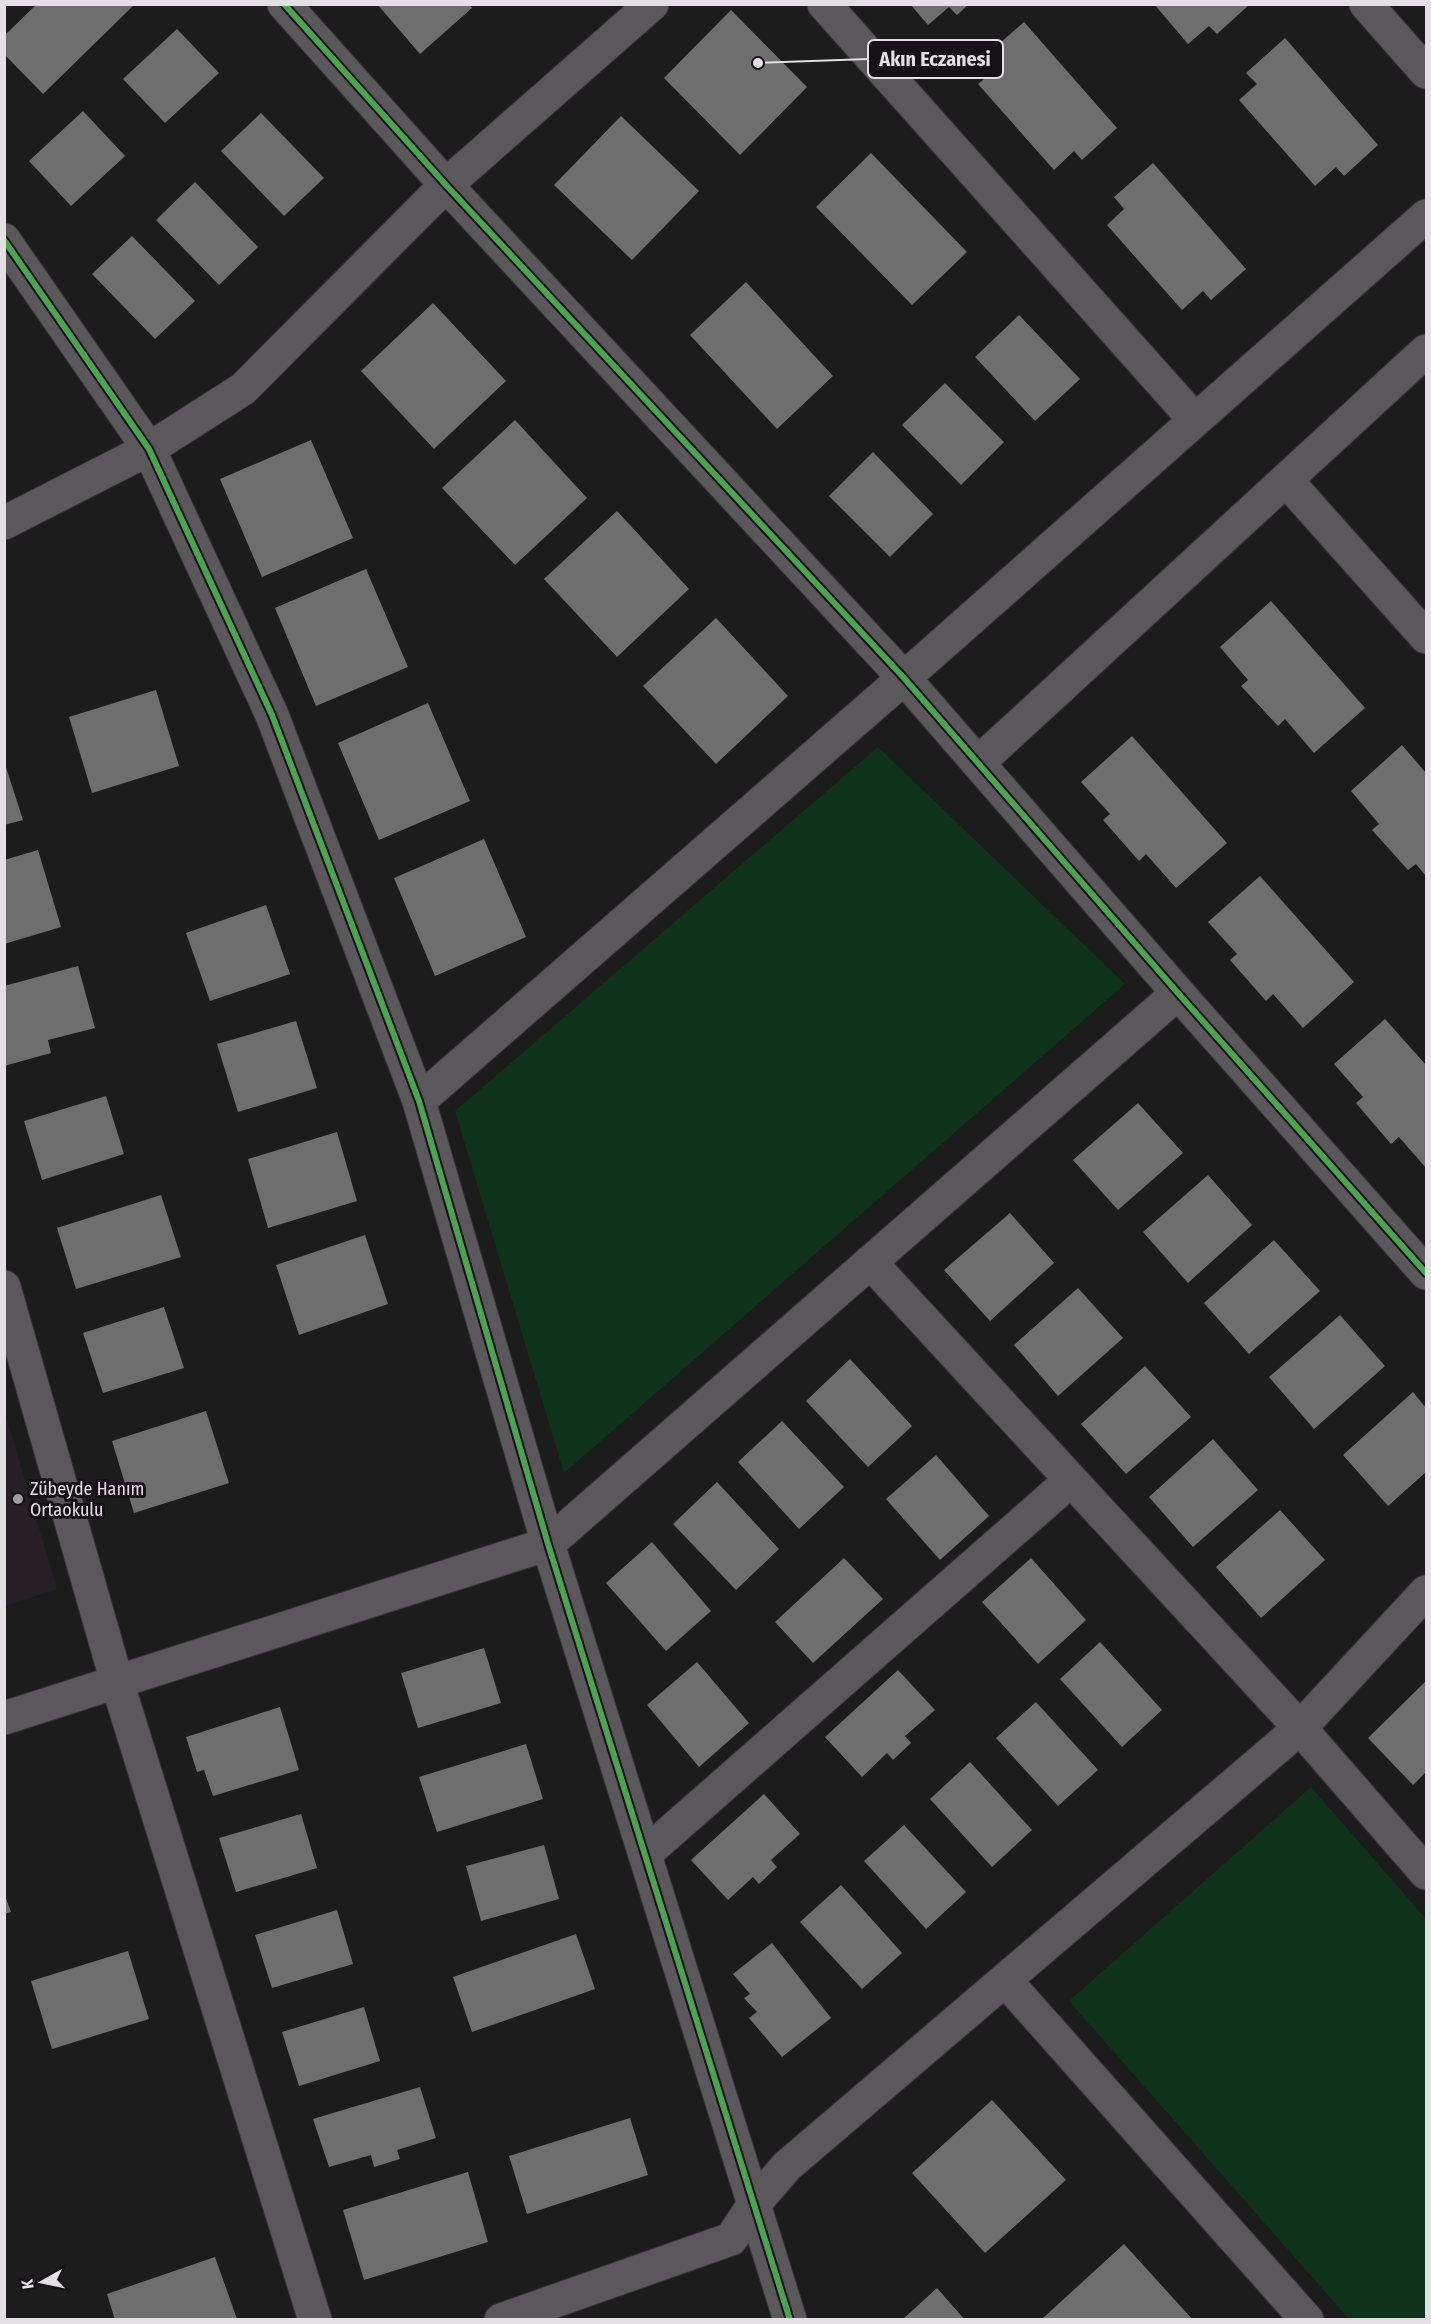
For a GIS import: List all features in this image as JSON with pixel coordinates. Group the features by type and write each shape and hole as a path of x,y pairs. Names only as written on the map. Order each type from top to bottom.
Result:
{"street":[{"path":"285,4 446,185 904,678 1426,1273"},
{"path":"4,524 149,449 243,389 446,185 652,4"},
{"path":"824,4 1195,420"},
{"path":"1366,4 1426,72"},
{"path":"419,1101 904,678 1426,216"},
{"path":"4,240 149,449 272,715 419,1101 548,1544 790,2319"},
{"path":"978,763 1426,351"},
{"path":"1286,480 1426,637"},
{"path":"4,1718 548,1544 1178,993"},
{"path":"870,1262 1300,1728 1426,1873"},
{"path":"4,1287 117,1682 315,2319"},
{"path":"645,1854 1071,1480"},
{"path":"501,2319 731,2239 755,2204 787,2166 1300,1728 1426,1592"},
{"path":"1005,1980 1308,2319"}],"shaded area":[{"name":"Zübeyde Hanım Ortaokulu","path":"4,1409 57,1589 5,1606 4,1606"}],"green space":[{"path":"878,747 1125,984 564,1473 455,1111"},
{"path":"1311,1787 1426,1919 1426,2319 1349,2319 1069,2001"}],"building":[{"path":"37,4 135,4 43,94 4,54 4,36"},
{"path":"377,4 469,4 472,8 420,54"},
{"path":"910,4 969,4 957,15 949,7 928,25"},
{"path":"1154,4 1250,4 1217,34 1209,26 1188,44"},
{"path":"731,10 807,87 740,155 664,78"},
{"path":"1024,22 1117,128 1082,160 1074,151 1054,170 978,84 996,69 985,56"},
{"path":"177,29 219,73 165,123 123,79"},
{"path":"1285,38 1378,145 1344,176 1336,167 1315,186 1239,100 1257,84 1246,73"},
{"path":"83,111 125,156 71,206 29,161"},
{"path":"261,113 324,178 284,216 221,151"},
{"path":"621,116 699,191 632,260 554,185"},
{"path":"871,153 967,252 912,305 816,207"},
{"path":"1153,163 1246,269 1211,300 1203,291 1182,310 1107,225 1124,209 1114,197"},
{"path":"195,182 258,247 219,285 156,220"},
{"path":"132,236 195,301 155,339 92,274"},
{"path":"746,282 833,376 777,429 690,335"},
{"path":"433,303 506,381 434,449 361,371"},
{"path":"1019,315 1080,379 1035,421 975,357"},
{"path":"945,383 1004,442 961,485 902,425"},
{"path":"515,420 587,498 515,565 442,488"},
{"path":"311,440 353,538 262,577 220,479"},
{"path":"873,452 933,514 890,557 829,496"},
{"path":"617,511 689,589 617,657 544,579"},
{"path":"366,569 408,667 316,706 275,608"},
{"path":"1271,601 1365,708 1314,753 1285,719 1278,726 1241,686 1248,680 1220,647"},
{"path":"716,618 788,696 716,764 643,686"},
{"path":"156,690 179,766 92,793 69,717"},
{"path":"428,703 470,801 379,840 338,743"},
{"path":"1132,736 1227,843 1176,888 1146,854 1139,861 1103,820 1110,814 1081,782"},
{"path":"1402,745 1426,773 1426,876 1416,864 1408,870 1372,830 1379,824 1351,791"},
{"path":"4,761 23,820 4,825"},
{"path":"484,839 526,937 435,976 394,878"},
{"path":"38,850 61,927 4,944 4,860"},
{"path":"1260,876 1354,982 1303,1028 1273,994 1266,1001 1230,960 1237,954 1208,922"},
{"path":"266,905 290,974 210,1001 186,933"},
{"path":"78,966 95,1028 48,1040 51,1053 4,1066 4,986"},
{"path":"1385,1019 1426,1065 1426,1168 1399,1137 1391,1144 1356,1103 1363,1097 1334,1064"},
{"path":"296,1021 317,1088 238,1112 217,1044"},
{"path":"106,1096 124,1154 42,1180 24,1121"},
{"path":"1138,1103 1183,1153 1118,1210 1073,1160"},
{"path":"337,1132 357,1201 268,1228 248,1159"},
{"path":"1208,1175 1252,1225 1188,1283 1143,1232"},
{"path":"161,1195 181,1257 76,1289 57,1228"},
{"path":"1010,1213 1054,1263 990,1321 944,1270"},
{"path":"365,1235 388,1304 299,1335 276,1265"},
{"path":"1274,1240 1320,1291 1249,1354 1204,1303"},
{"path":"1078,1288 1123,1338 1058,1396 1014,1345"},
{"path":"164,1307 184,1368 103,1393 83,1333"},
{"path":"1340,1315 1385,1366 1314,1429 1269,1377"},
{"path":"850,1359 912,1426 868,1467 806,1401"},
{"path":"1145,1366 1191,1417 1126,1474 1081,1424"},
{"path":"1413,1392 1426,1408 1426,1472 1388,1506 1343,1455"},
{"path":"206,1411 229,1483 134,1513 112,1441"},
{"path":"782,1421 844,1487 799,1529 738,1462"},
{"path":"1213,1439 1258,1490 1193,1547 1149,1497"},
{"path":"936,1455 989,1516 940,1560 886,1499"},
{"path":"717,1482 779,1549 736,1590 673,1524"},
{"path":"1280,1510 1325,1560 1261,1618 1216,1567"},
{"path":"652,1542 711,1611 666,1651 606,1583"},
{"path":"844,1558 883,1599 813,1663 775,1622"},
{"path":"1031,1558 1086,1620 1038,1664 982,1602"},
{"path":"1100,1642 1162,1710 1122,1747 1060,1679"},
{"path":"484,1648 501,1703 418,1728 401,1673"},
{"path":"697,1662 749,1723 699,1767 647,1705"},
{"path":"898,1670 935,1710 905,1736 911,1743 893,1760 887,1753 862,1777 825,1737"},
{"path":"1426,1681 1426,1772 1413,1785 1368,1738"},
{"path":"1036,1702 1098,1770 1058,1806 996,1738"},
{"path":"280,1707 299,1770 213,1796 204,1770 197,1772 186,1737"},
{"path":"526,1744 543,1799 437,1832 419,1777"},
{"path":"970,1762 1032,1830 992,1867 930,1799"},
{"path":"764,1794 800,1834 771,1860 777,1867 759,1884 753,1877 728,1900 691,1860"},
{"path":"301,1814 317,1868 236,1892 219,1838"},
{"path":"904,1825 966,1892 926,1929 864,1861"},
{"path":"544,1845 559,1899 481,1921 466,1866"},
{"path":"841,1885 902,1953 862,1989 800,1922"},
{"path":"4,1893 11,1912 4,1914"},
{"path":"337,1910 353,1964 272,1988 255,1935"},
{"path":"576,1934 595,1989 472,2032 453,1977"},
{"path":"772,1943 831,2018 782,2057 749,2018 757,2012 744,1998 750,1994 733,1974"},
{"path":"128,1951 149,2019 52,2049 31,1981"},
{"path":"364,2007 380,2061 299,2086 282,2032"},
{"path":"420,2087 436,2138 397,2150 400,2159 374,2167 371,2155 329,2167 313,2119"},
{"path":"992,2100 1066,2180 985,2253 912,2173"},
{"path":"630,2118 648,2175 527,2214 509,2156"},
{"path":"468,2172 488,2242 364,2280 343,2210"},
{"path":"1124,2244 1193,2320 1045,2320 1043,2318"},
{"path":"215,2257 237,2319 115,2320 107,2294"},
{"path":"937,2288 965,2320 902,2320"}],"cycle path":[{"path":"284,4 446,185 904,678 1426,1273"},
{"path":"4,240 149,449 272,715 419,1101 548,1544 790,2320"}],"place":[{"name":"Akın Eczanesi","path":"758,63"},
{"name":"Zübeyde Hanım Ortaokulu","path":"18,1499"}]}
